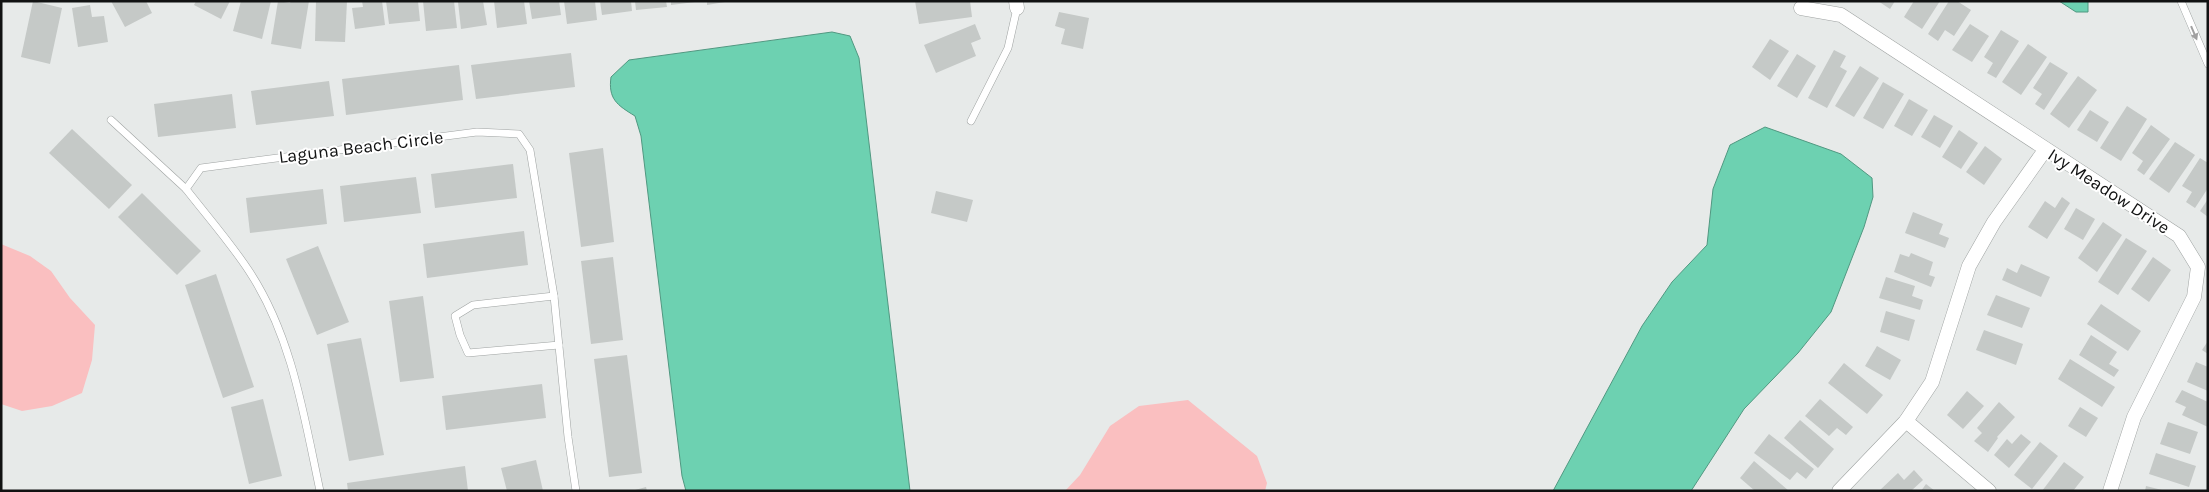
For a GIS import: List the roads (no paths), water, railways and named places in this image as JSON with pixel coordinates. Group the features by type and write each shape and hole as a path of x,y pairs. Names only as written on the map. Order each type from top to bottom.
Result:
{"street":[{"name":"Ivy Meadow Drive","path":"1800,8 1842,16 2179,236 2198,267 2194,297 2134,417 2110,491"},
{"path":"1839,491 1906,421 1932,382 1969,266 1994,222 2045,150"},
{"path":"1906,421 1989,491"}],"lane":[{"path":"2181,1 2208,64"},
{"path":"971,121 1008,48 1016,4"},
{"path":"111,120 186,189 249,271 270,310 296,377 320,491"},
{"name":"Laguna Beach Circle","path":"186,189 201,168 477,132 519,134 530,150 554,296 558,346 576,491"},
{"path":"554,296 473,306 455,316 460,335 468,353 558,346"}]}
